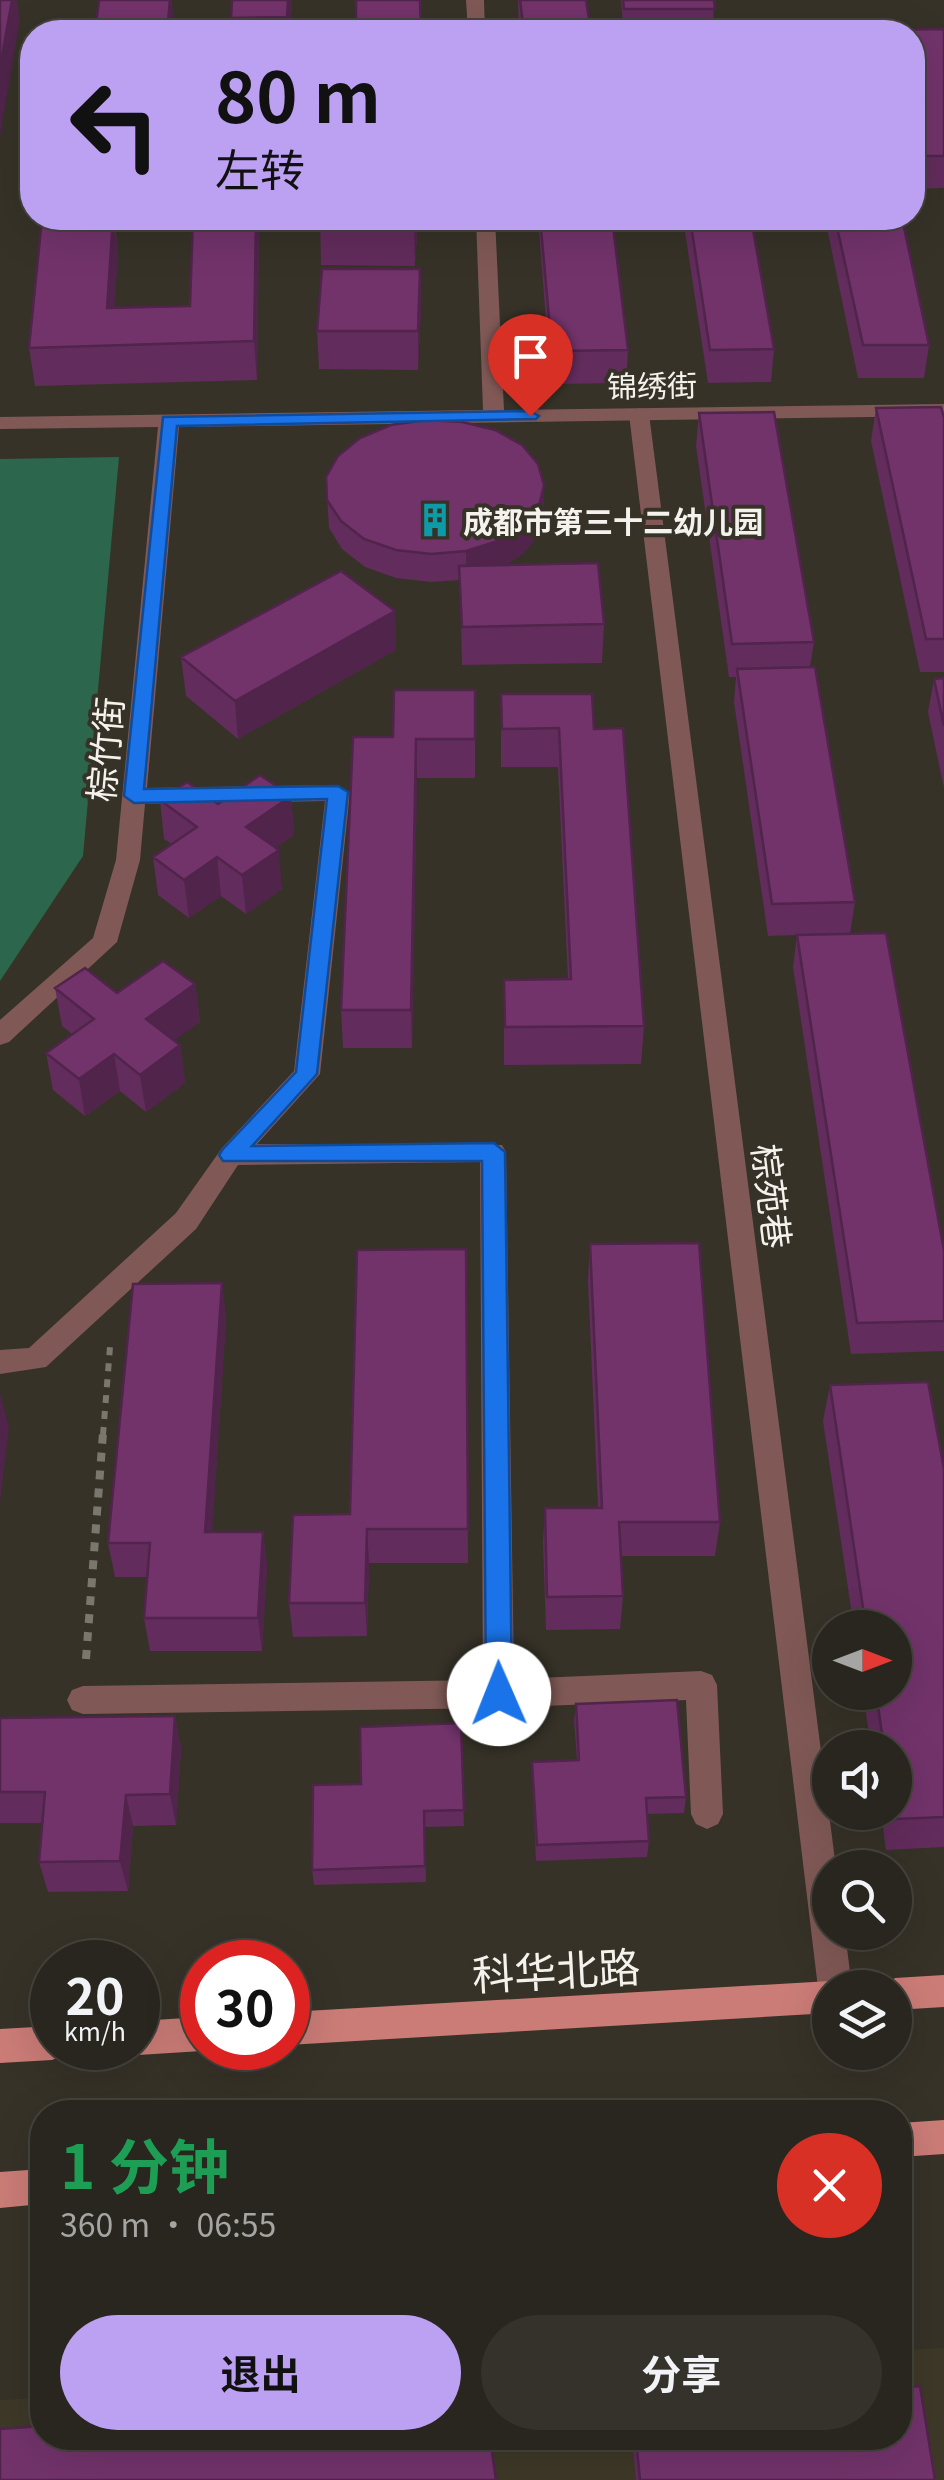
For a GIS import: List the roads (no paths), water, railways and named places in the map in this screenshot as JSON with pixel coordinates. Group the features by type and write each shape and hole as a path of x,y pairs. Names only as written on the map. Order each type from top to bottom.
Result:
{"main road":[{"path":"912,1993 944,1991"},
{"name":"科华北路","path":"310,2028 812,1998"},
{"path":"0,2046 30,2044"},
{"path":"912,2139 944,2137"},
{"path":"0,2190 30,2189"}],"street":[{"path":"486,230 494,416"},
{"name":"锦绣街","path":"0,423 944,410"},
{"name":"棕苑巷","path":"638,414 833,1970"},
{"name":"棕竹街","path":"0,1035 104,942 128,860 169,420"},
{"path":"0,1362 36,1360 186,1221 230,1155 306,1074 338,792 134,796"},
{"path":"230,1155 494,1152 499,1694"},
{"path":"83,1700 499,1694 701,1685 707,1814"}],"place":[{"name":"成都市第三十二幼儿园","path":"435,520"}]}
